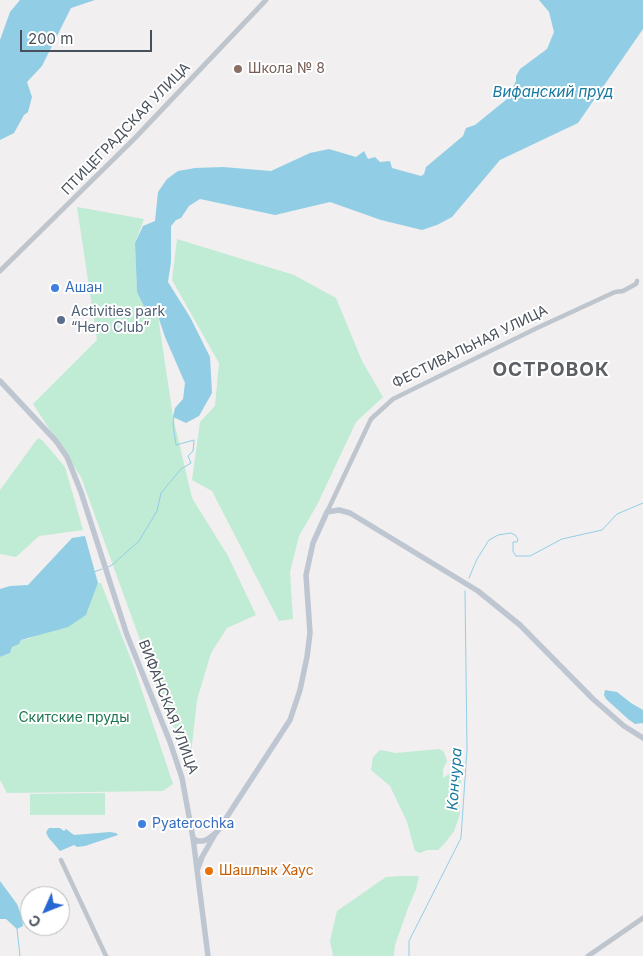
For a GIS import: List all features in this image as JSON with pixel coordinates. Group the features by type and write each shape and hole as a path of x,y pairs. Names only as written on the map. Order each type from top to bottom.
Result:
{"main road":[{"name":"ВИФАНСКАЯ УЛИЦА","path":"0,381 44,427 67,457 81,492 127,634 170,742 186,792 203,907 208,956"},
{"path":"328,512 338,510 350,513 478,591 520,625 593,699 624,726 643,738"},
{"name":"ФЕСТИВАЛЬНАЯ УЛИЦА","path":"197,870 202,857 217,832 290,720 308,657 310,633 306,575 313,543 328,512"},
{"path":"193,838 197,841 203,841 217,832"}],"street":[{"name":"ПТИЦЕГРАДСКАЯ УЛИЦА","path":"0,271 135,138 266,0"},
{"name":"ФЕСТИВАЛЬНАЯ УЛИЦА","path":"328,512 371,420 393,399 537,328 615,292 623,291 636,284 637,281"},
{"path":"61,860 106,956"},
{"path":"588,956 596,954 643,918"}],"green space":[{"path":"77,207 144,219 135,243 137,292 158,316 173,417 192,498 228,556 256,615 227,628 211,653 197,700 190,762 165,709 81,477 33,404 97,340"},
{"path":"177,239 294,275 336,298 362,361 383,397 356,422 317,505 299,536 290,572 293,619 279,621 212,491 192,480 200,422 215,406 219,363 172,280"},
{"path":"38,438 43,441 65,467 83,530 39,536 16,557 0,554 0,490"},
{"name":"Скитские пруды","path":"98,583 101,583 134,667 173,784 163,791 7,793 0,780 0,657 10,653 12,647 19,644 21,640 28,639 86,615"},
{"path":"439,749 444,752 447,761 443,769 443,778 452,772 459,763 463,765 459,795 460,814 454,831 438,850 427,850 420,853 415,851 407,822 390,786 371,770 373,757 380,750 396,753"},
{"path":"105,793 105,815 30,815 30,794"},
{"path":"419,876 395,945 394,956 333,956 330,941 337,911 386,877"}],"water":[{"path":"20,0 95,0 71,8 42,66 27,82 32,97 28,112 24,115 14,133 0,140 0,40 10,12"},
{"name":"Вифанский пруд","path":"539,0 643,0 643,29 578,123 500,160 452,217 422,230 381,220 330,202 275,215 200,199 189,206 181,218 176,220 171,226 171,262 168,282 190,317 210,357 212,393 199,416 186,423 173,417 175,408 183,399 185,383 158,316 144,306 137,292 135,243 143,226 155,221 158,192 167,179 178,171 195,168 223,167 271,171 310,153 329,149 356,157 364,151 368,159 375,157 380,162 390,161 392,168 421,176 424,174 426,167 463,136 466,128 475,125 507,99 520,69 547,49 554,32 549,12"},
{"path":"85,536 98,583 86,615 68,627 21,640 19,644 12,647 10,653 0,657 0,589 10,586 28,585 72,538"},
{"path":"605,690 617,692 643,710 643,723 635,724 628,719 606,699 604,695"},
{"path":"49,828 60,828 64,831 66,829 74,835 110,832 118,835 85,846 77,847 74,845 60,851 48,837 46,832"},
{"path":"0,881 17,904 20,912 20,928 17,929 6,919 0,919"}],"waterway":[{"path":"108,567 139,541 157,511 161,493 181,469 191,463 188,456 193,451 194,440 176,445 173,424 174,416"},
{"name":"Кончура","path":"469,578 477,559 489,540 498,535 511,533 515,535 518,539 517,542 513,542 513,551 516,556 530,556 562,539 602,530 617,514 643,503"},
{"path":"94,572 102,569"},
{"name":"Кончура","path":"409,956 409,941 461,838 467,749 465,591"},
{"path":"17,929 20,956"}],"place":[{"name":"Школа № 8","path":"238,69"},
{"name":"Ашан","path":"55,288"},
{"name":"Activities park “Hero Club”","path":"61,320"},
{"name":"Pyaterochka","path":"142,824"},
{"name":"Шашлык Хаус","path":"209,871"}],"district":[{"name":"ОСТРОВОК","path":"551,370"}]}
